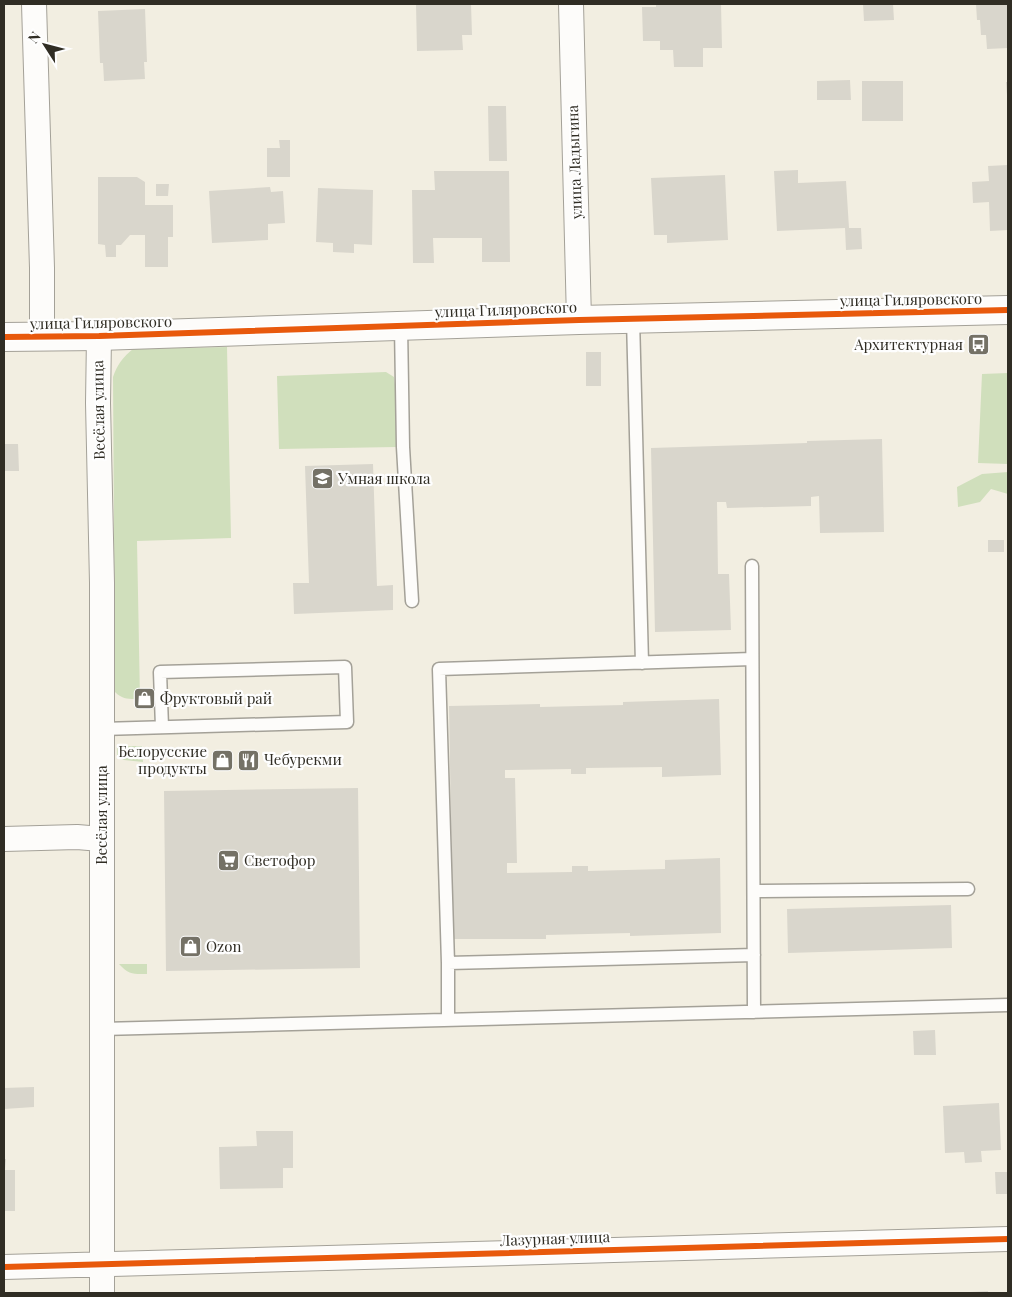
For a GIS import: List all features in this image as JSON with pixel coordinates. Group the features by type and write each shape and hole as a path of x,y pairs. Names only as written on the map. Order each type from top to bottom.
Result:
{"street":[{"path":"34,4 42,268 42,336"},
{"name":"улица Ладыгина","path":"571,4 579,320"},
{"name":"улица Гиляровского","path":"4,337 99,336 579,320 1008,310"},
{"name":"Весёлая улица","path":"99,336 98,403 102,583 102,1293"},
{"path":"4,839 101,838"},
{"name":"Лазурная улица","path":"4,1267 1008,1239"}],"lane":[{"path":"633,319 642,663"},
{"path":"401,326 403,447 412,601"},
{"path":"752,566 754,1012"},
{"path":"448,1020 439,669 752,659"},
{"path":"102,729 347,722 345,667 160,672 162,727"},
{"path":"754,891 968,889"},
{"path":"448,963 754,955"},
{"path":"102,1029 1008,1005"}],"green space":[{"path":"227,347 231,538 137,541 140,699 124,698 115,692 113,377 126,355 133,349"},
{"path":"386,372 394,377 396,392 396,447 279,449 277,376"},
{"path":"1008,373 1008,464 978,463 982,374"},
{"path":"1008,472 1008,494 991,489 980,502 958,507 957,487 982,474"},
{"path":"117,746 142,746 143,762 124,760 117,757"},
{"path":"119,964 147,964 147,974 132,973"}],"building":[{"path":"416,4 471,4 472,35 462,35 463,50 417,51"},
{"path":"656,4 721,4 722,48 703,48 703,67 674,67 673,50 660,50 660,41 643,41 642,7 656,7"},
{"path":"863,4 893,4 894,20 864,21"},
{"path":"976,4 1008,4 1008,48 987,49 986,35 981,35 980,20 977,20"},
{"path":"145,9 147,62 144,62 145,79 104,81 103,63 100,63 98,11"},
{"path":"850,80 851,100 817,100 817,81"},
{"path":"862,81 903,81 903,121 862,121"},
{"path":"1006,82 1008,82 1008,95 1007,95"},
{"path":"488,106 506,106 507,161 489,161"},
{"path":"279,140 290,140 290,177 267,177 267,148 280,148"},
{"path":"1008,165 1008,230 990,231 989,202 973,203 972,182 989,181 988,166"},
{"path":"798,170 798,183 846,181 849,228 861,228 862,249 846,250 845,228 777,231 774,171"},
{"path":"434,171 509,171 510,262 482,262 482,238 433,238 434,263 413,263 412,190 435,190"},
{"path":"725,175 728,240 667,243 667,235 654,235 651,178"},
{"path":"98,177 137,177 145,182 145,205 173,205 173,237 168,237 168,267 145,267 145,235 130,235 121,245 116,245 116,257 106,257 105,245 98,244"},
{"path":"156,184 169,184 168,196 156,196"},
{"path":"270,187 271,192 283,191 285,223 268,224 268,240 212,243 209,191"},
{"path":"318,188 373,190 372,245 354,244 354,253 333,252 333,243 316,242"},
{"path":"586,352 601,352 601,386 586,386"},
{"path":"882,439 884,532 820,533 819,496 811,497 811,506 727,508 726,502 717,502 718,574 729,574 731,630 655,632 651,448"},
{"path":"4,444 18,444 19,471 4,471"},
{"path":"373,464 377,586 393,585 393,610 294,614 293,583 309,583 305,466"},
{"path":"988,540 1004,540 1004,552 988,552"},
{"path":"719,699 721,775 662,777 662,767 586,768 586,774 571,774 571,769 505,770 505,778 515,778 517,863 507,863 507,873 572,872 572,866 588,866 588,871 665,869 665,860 720,858 721,933 630,936 630,933 546,935 546,939 453,939 449,706 540,704 540,707 623,705 623,702"},
{"path":"358,788 360,968 166,971 164,791"},
{"path":"951,905 952,948 788,953 787,909"},
{"path":"935,1030 936,1055 914,1055 913,1031"},
{"path":"34,1087 34,1107 4,1109 4,1088"},
{"path":"999,1103 1001,1150 981,1151 982,1162 965,1163 964,1152 945,1153 943,1106"},
{"path":"256,1131 293,1131 293,1168 283,1168 283,1188 220,1189 219,1147 257,1146"},
{"path":"4,1159 6,1159 5,1170 15,1170 15,1211 4,1211"},
{"path":"995,1172 1008,1172 1008,1194 996,1194"},
{"path":"988,1291 988,1293 970,1293 970,1292"}],"cycle path":[{"path":"4,337 99,336 579,320 1008,310"},
{"path":"4,1267 1008,1239"}],"place":[{"name":"Архитектурная","path":"979,345"},
{"name":"Умная школа","path":"322,479"},
{"name":"Фруктовый рай","path":"144,699"},
{"name":"Чебурекми","path":"248,760"},
{"name":"Белорусские продукты","path":"223,761"},
{"name":"Светофор","path":"228,861"},
{"name":"Ozon","path":"190,947"}]}
